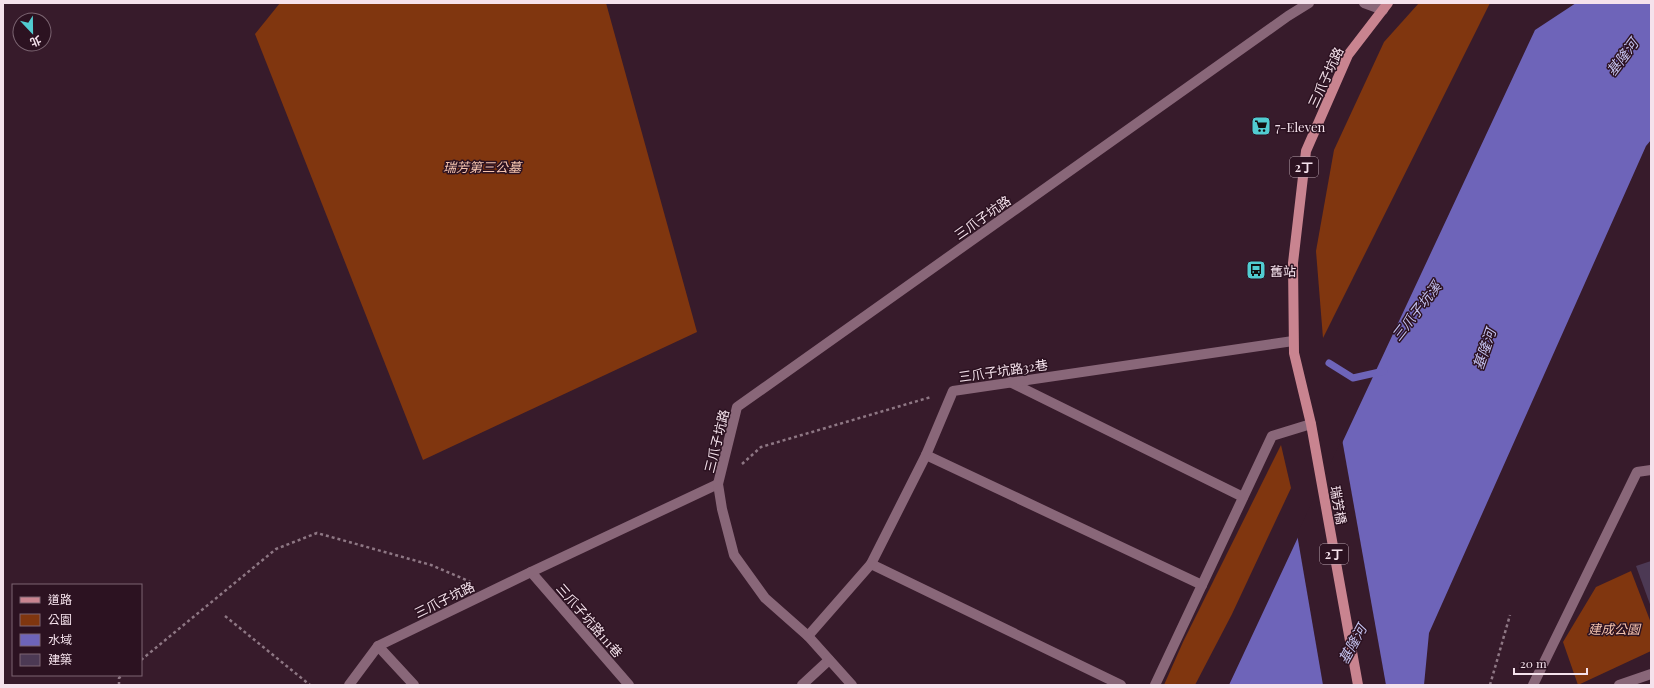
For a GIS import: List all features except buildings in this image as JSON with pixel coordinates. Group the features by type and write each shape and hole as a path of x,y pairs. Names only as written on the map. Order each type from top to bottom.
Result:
{"main road":[{"name":"三爪子坑路","path":"1311,424 1294,353 1293,341 1293,262 1306,151 1348,55 1386,6"},
{"name":"瑞芳橋","path":"1311,424 1358,685"}],"street":[{"name":"三爪子坑路","path":"852,685 808,636 765,598 734,556 722,509 718,484 737,407 1288,16 1309,3"},
{"name":"三爪子坑路","path":"1364,3 1386,6"},
{"name":"三爪子坑路32巷","path":"808,636 872,564 926,455 953,391 1293,341"},
{"path":"1010,382 1243,497"},
{"path":"1155,685 1272,436 1311,424"},
{"path":"926,455 1202,585"},
{"path":"1533,685 1637,472 1651,470"},
{"name":"三爪子坑路","path":"349,685 378,646 718,484"},
{"path":"872,564 1121,685"},
{"name":"三爪子坑路111巷","path":"531,572 629,685"},
{"path":"378,646 414,685"},
{"path":"802,685 829,660"},
{"path":"1619,685 1651,674"}],"path":[{"path":"718,484 761,447 953,391"},
{"path":"142,659 276,549 317,533 431,565 491,591"},
{"path":"1490,685 1510,615"},
{"path":"225,616 310,685"},
{"path":"119,685 119,678 122,676"}],"green space":[{"name":"瑞芳第三公墓","path":"280,3 606,3 697,332 423,460 255,34"},
{"path":"1419,3 1490,3 1323,338 1316,251 1334,150 1384,42"},
{"path":"1281,445 1291,488 1232,614 1195,685 1164,685 1183,642"},
{"name":"建成公園","path":"1631,571 1651,623 1651,651 1578,685 1563,642 1596,587"}],"water":[{"name":"基隆河","path":"1576,3 1651,3 1651,140 1646,146 1429,633 1424,685 1229,685 1535,30"}],"pier":[{"path":"1342,439 1386,685 1323,685 1297,534"}],"waterway":[{"name":"三爪子坑溪","path":"1329,363 1353,378 1384,371"}],"place":[{"name":"7-Eleven","path":"1261,126"},
{"name":"舊站","path":"1256,270"}]}
